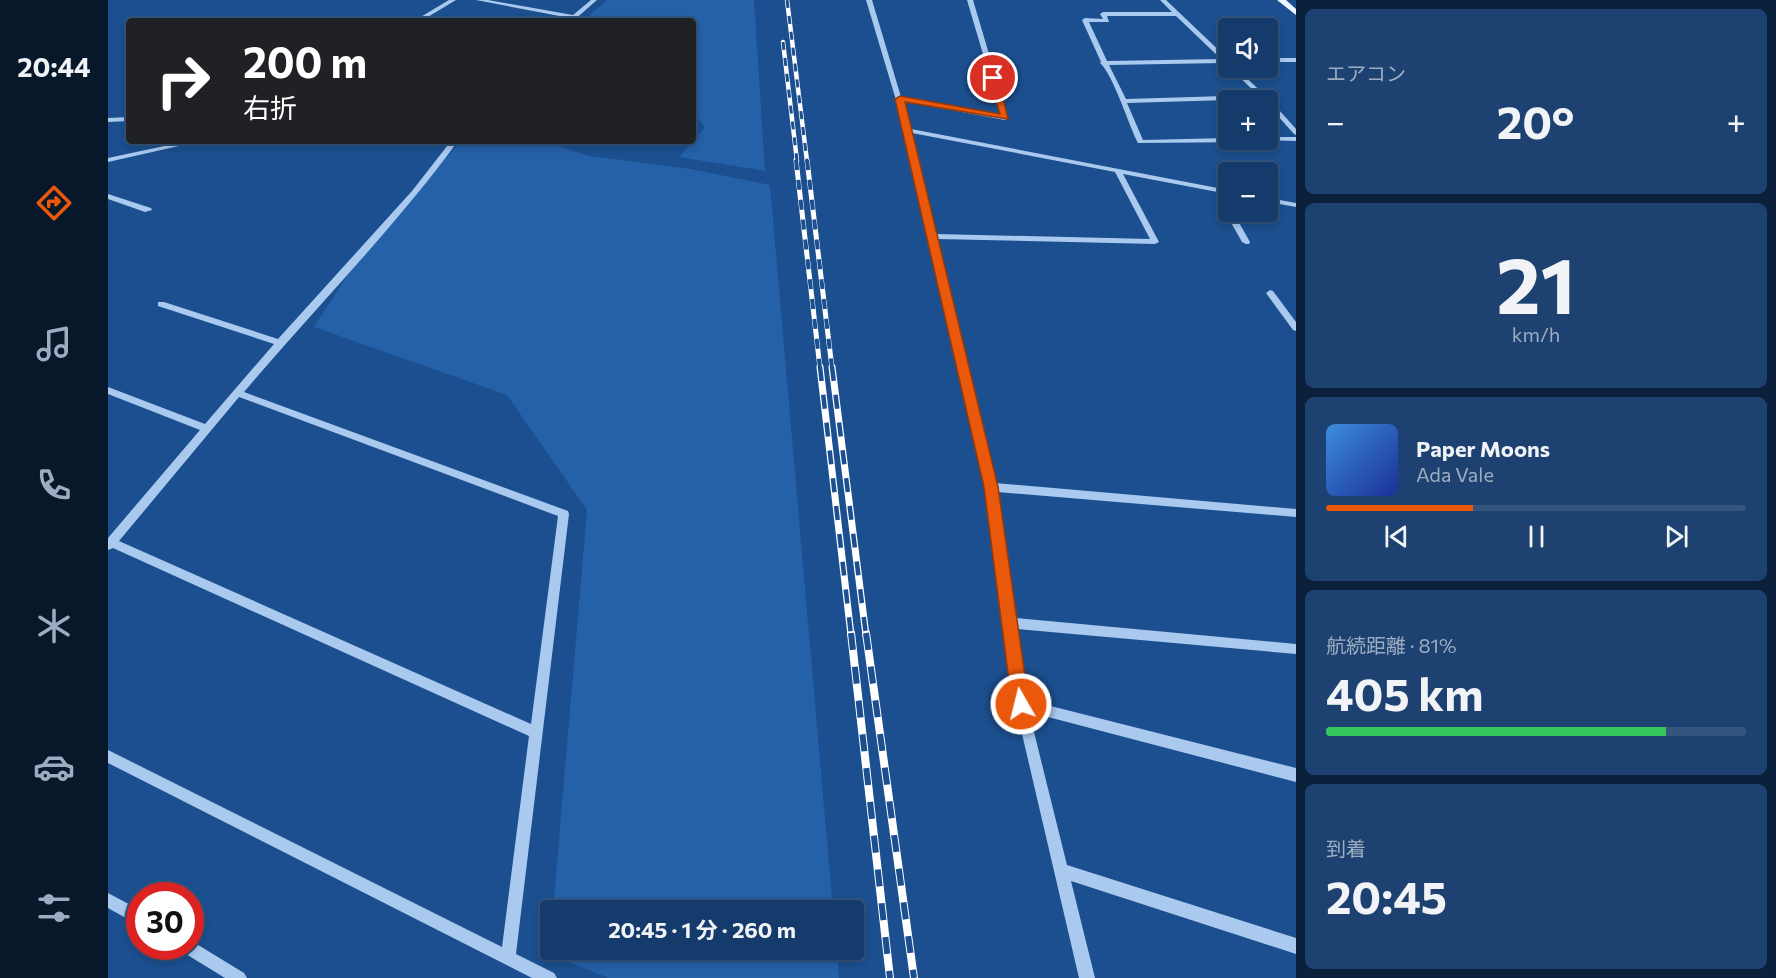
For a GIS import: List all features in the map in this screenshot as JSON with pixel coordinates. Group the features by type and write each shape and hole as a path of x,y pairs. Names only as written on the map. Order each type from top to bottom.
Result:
{"main road":[{"path":"1281,0 1296,13"}],"street":[{"path":"422,18 453,0"},
{"path":"479,0 567,18"},
{"path":"573,18 594,0"},
{"path":"869,0 908,130 991,487 1021,704 1087,978"},
{"path":"900,99 1005,118 970,0"},
{"path":"1163,0 1218,53"},
{"path":"1177,14 1103,14 1107,21 1085,20 1103,63 1125,101 1140,141 1218,140"},
{"path":"1278,60 1296,60"},
{"path":"1103,63 1218,62"},
{"path":"1243,78 1256,90"},
{"path":"1125,101 1218,100"},
{"path":"1278,113 1296,132"},
{"path":"108,120 126,119"},
{"path":"908,130 1216,190 1218,193"},
{"path":"1278,139 1296,139"},
{"path":"108,160 184,144"},
{"path":"453,144 415,193 280,343 110,544 536,733"},
{"path":"932,236 1155,242 1119,171"},
{"path":"108,196 148,210"},
{"path":"1278,202 1296,205"},
{"path":"1235,222 1246,242"},
{"path":"1270,293 1296,328"},
{"path":"161,304 280,343"},
{"path":"108,390 207,429"},
{"path":"238,393 564,514 508,958"},
{"path":"991,487 1296,513"},
{"path":"1009,623 1296,649"},
{"path":"1021,704 1296,775"},
{"path":"108,756 549,978"},
{"path":"1062,871 1296,946"},
{"path":"108,900 126,911"},
{"path":"204,957 239,978"}],"shaded area":[{"path":"607,0 754,0 765,171 679,157 690,144 696,144 696,137 705,127 696,117 696,18 586,18"},
{"path":"458,144 552,144 589,156 691,169 770,185 832,900 554,900 587,510 507,395 314,327 362,253"},
{"path":"566,960 838,960 839,978 608,978"}],"railway":[{"path":"787,0 807,161"},
{"path":"783,42 797,161"},
{"path":"796,160 820,368"},
{"path":"807,160 832,368"},
{"path":"820,367 851,635"},
{"path":"832,367 866,635"},
{"path":"851,633 890,978"},
{"path":"866,633 914,978"}],"route":[{"path":"993,78 1005,118 900,99 991,487 1021,704"}]}
